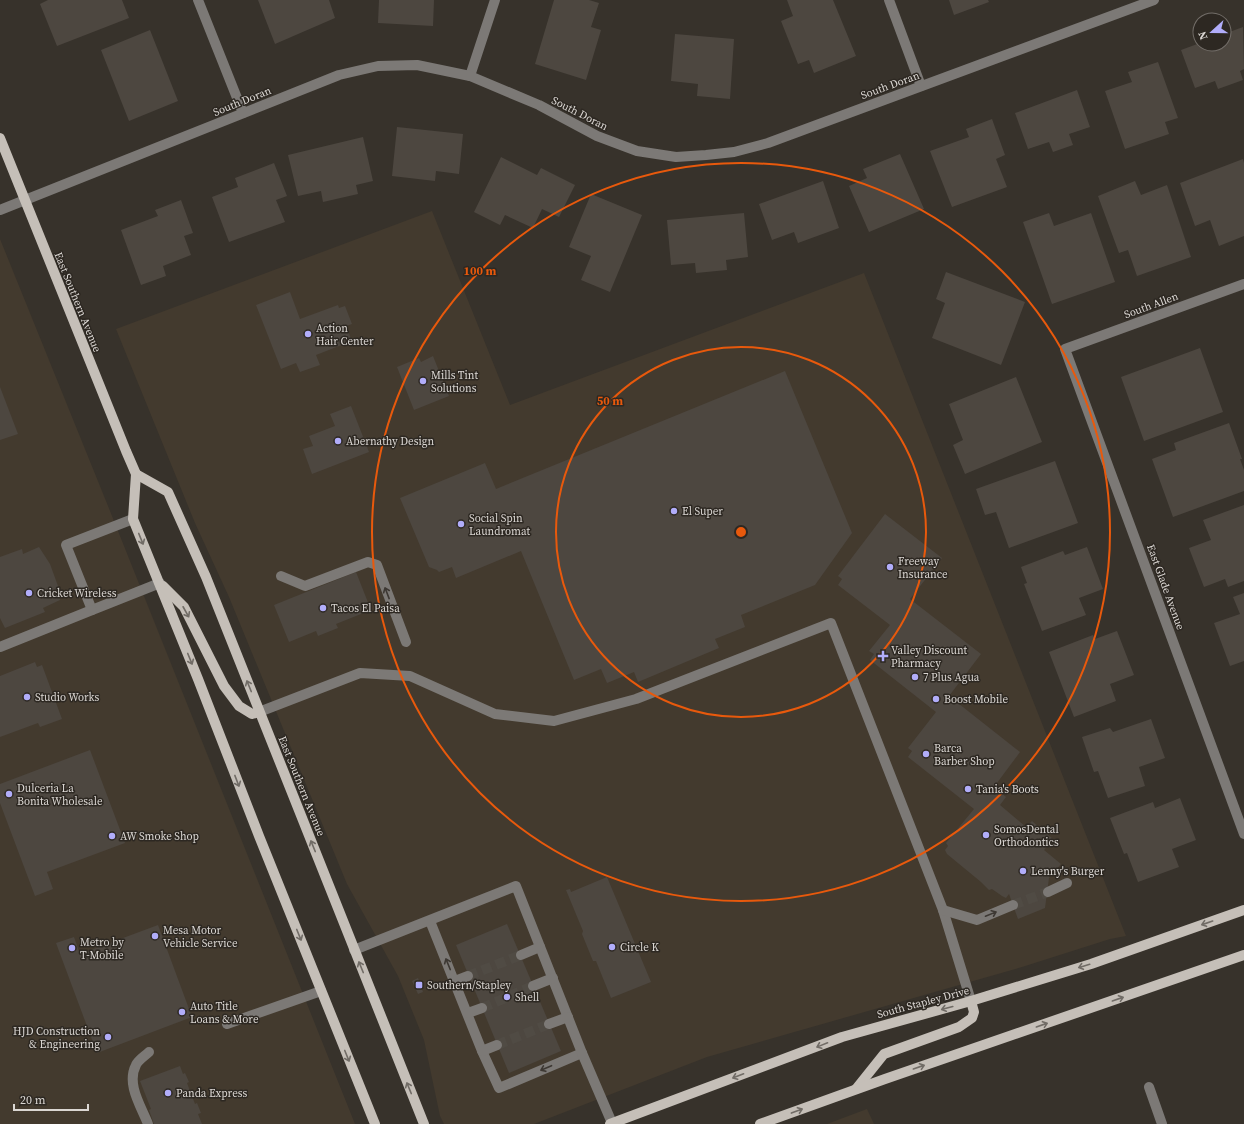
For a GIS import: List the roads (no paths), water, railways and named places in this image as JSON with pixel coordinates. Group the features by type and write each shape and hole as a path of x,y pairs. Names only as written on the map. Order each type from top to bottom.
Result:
{"main road":[{"name":"East Southern Avenue","path":"0,138 136,474 133,519 160,583 375,1124"},
{"name":"East Southern Avenue","path":"136,474 168,492 206,577 424,1124"},
{"path":"160,583 184,607 224,686 239,706 252,714 260,712"},
{"name":"South Stapley Drive","path":"611,1124 842,1037 971,1001 1091,964 1244,910"},
{"path":"760,1124 856,1089 1244,955"},
{"path":"856,1089 884,1054 959,1027 972,1018 974,1012 971,1001"}],"street":[{"path":"198,0 243,113"},
{"path":"470,76 495,0"},
{"path":"889,0 921,86"},
{"name":"South Doran","path":"0,210 339,75 378,66 417,65 470,76 539,105 597,136 637,152 676,157 706,156 734,152 768,143 1154,0"},
{"name":"South Allen","path":"1065,349 1244,284"},
{"name":"East Glade Avenue","path":"1065,349 1244,834"},
{"path":"92,610 66,545 133,519"},
{"path":"281,576 305,586 368,562 377,565 406,642"},
{"path":"0,647 160,583"},
{"path":"260,712 360,673 410,676 495,714 554,721 636,699 831,623 942,910 971,1001"},
{"path":"1048,892 1067,883"},
{"path":"354,950 516,886 611,1124"},
{"path":"942,910 977,920 1013,905"},
{"path":"430,920 482,1051 499,1088 582,1053"},
{"path":"521,955 540,947"},
{"path":"455,981 468,976"},
{"path":"533,986 553,978"},
{"path":"227,1024 321,991"},
{"path":"468,1013 482,1008"},
{"path":"549,1024 568,1017"},
{"path":"482,1051 497,1044"},
{"path":"148,1124 135,1094 132,1078 136,1064 149,1052"},
{"path":"1149,1086 1162,1124"}],"tunnel":[{"path":"1013,905 1048,892"},
{"path":"468,976 521,955"},
{"path":"482,1008 533,986"},
{"path":"497,1045 549,1024"}],"place":[{"name":"Action Hair Center","path":"308,334"},
{"name":"Mills Tint Solutions","path":"423,381"},
{"name":"Abernathy Design","path":"338,441"},
{"name":"El Super","path":"674,511"},
{"name":"Social Spin Laundromat","path":"461,524"},
{"name":"Freeway Insurance","path":"890,567"},
{"name":"Cricket Wireless","path":"29,593"},
{"name":"Tacos El Paisa","path":"323,608"},
{"name":"Valley Discount Pharmacy","path":"883,656"},
{"name":"7 Plus Agua","path":"915,677"},
{"name":"Studio Works","path":"27,697"},
{"name":"Boost Mobile","path":"936,699"},
{"name":"Barca Barber Shop","path":"926,754"},
{"name":"Tania's Boots","path":"968,789"},
{"name":"Dulceria La Bonita Wholesale","path":"9,794"},
{"name":"SomosDental Orthodontics","path":"986,835"},
{"name":"AW Smoke Shop","path":"112,836"},
{"name":"Lenny's Burger","path":"1023,871"},
{"name":"Mesa Motor Vehicle Service","path":"155,936"},
{"name":"Circle K","path":"612,947"},
{"name":"Metro by T-Mobile","path":"72,948"},
{"name":"Southern/Stapley","path":"419,985"},
{"name":"Shell","path":"507,997"},
{"name":"Auto Title Loans & More","path":"182,1012"},
{"name":"HJD Construction & Engineering","path":"108,1037"},
{"name":"Panda Express","path":"168,1093"}]}
